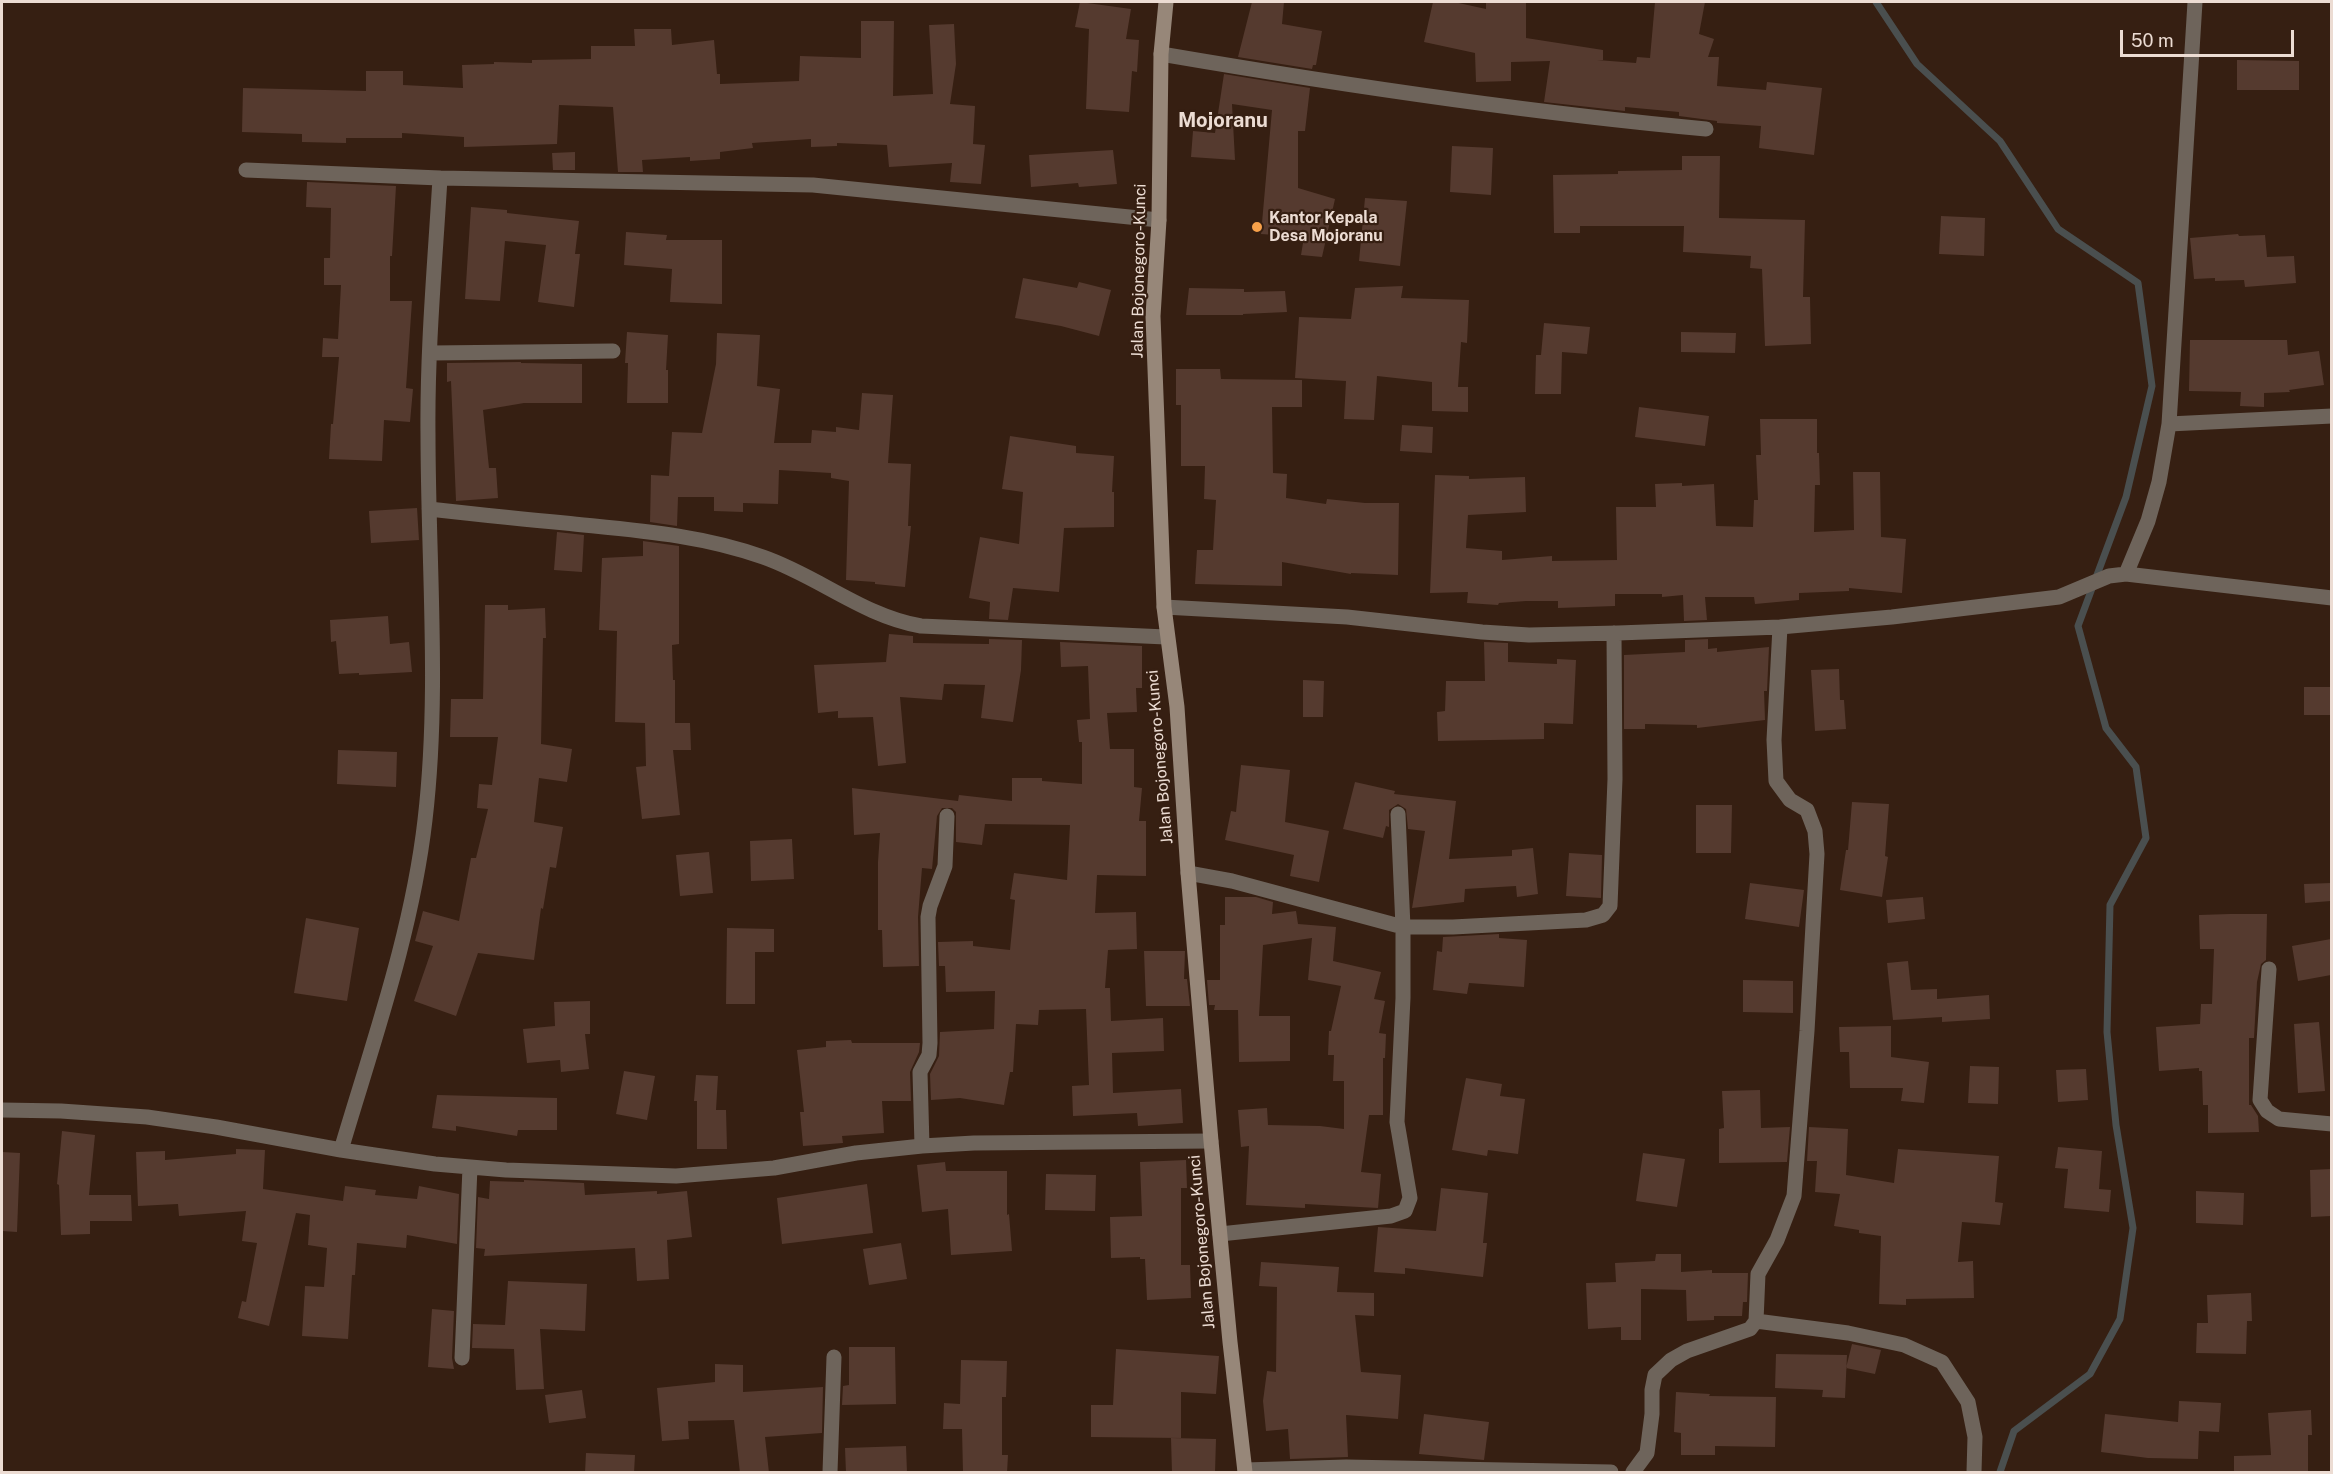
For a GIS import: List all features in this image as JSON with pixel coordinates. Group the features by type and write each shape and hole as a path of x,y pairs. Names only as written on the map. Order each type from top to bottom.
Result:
{"main road":[{"name":"Jalan Bojonegoro-Kunci","path":"1166,2 1161,54 1159,220 1153,316 1164,607 1166,637 1177,707 1188,873 1211,1141 1245,1471"}],"street":[{"path":"2126,574 2148,520 2159,482 2169,424 2195,2"},
{"path":"1161,54 1276,74 1462,101 1706,129"},
{"path":"246,170 440,178 813,185 1159,220"},
{"path":"341,1150 395,965 418,873 421,851 433,714 428,432 440,178"},
{"path":"431,353 614,351"},
{"path":"2169,424 2331,416"},
{"path":"429,509 636,530 697,539 764,557 794,569 881,616 921,626 1166,637"},
{"path":"1164,607 1347,617 1529,635 1780,627 1892,617 2059,597 2109,576 2126,574 2331,598"},
{"path":"1633,1473 1647,1453 1655,1375 1671,1360 1687,1351 1750,1329 1756,1322 1758,1274 1777,1240 1794,1196 1808,1031 1817,854 1815,831 1807,810 1790,800 1776,781 1774,740 1780,627"},
{"path":"1188,873 1244,884 1403,927 1453,927 1586,920 1603,915 1610,906 1615,779 1614,633"},
{"path":"1221,1234 1391,1216 1405,1211 1410,1198 1397,1122 1404,998 1398,814"},
{"path":"922,1146 920,1072 929,1055 930,1043 928,917 945,867 947,816"},
{"path":"2269,969 2260,1100 2267,1112 2279,1119 2331,1124"},
{"path":"2,1110 61,1111 147,1117 341,1150 470,1167 676,1176 774,1168 856,1153 922,1146 974,1143 1211,1141"},
{"path":"462,1358 470,1167"},
{"path":"1756,1322 1848,1333 1904,1345 1942,1362 1968,1401 1975,1437 1974,1473"},
{"path":"830,1473 834,1357"},
{"path":"1245,1471 1369,1467 1611,1473"}],"building":[{"path":"1080,2 1131,9 1126,39 1139,40 1137,72 1132,71 1129,112 1086,109 1089,29 1075,27"},
{"path":"1252,2 1284,2 1282,24 1322,31 1316,65 1313,65 1312,69 1238,57"},
{"path":"1433,2 1454,2 1486,9 1486,2 1526,2 1526,38 1603,50 1603,60 1597,60 1636,63 1637,57 1650,58 1655,2 1705,2 1699,34 1714,39 1708,57 1719,57 1717,86 1766,90 1767,82 1822,88 1814,155 1759,148 1761,126 1717,123 1717,121 1679,116 1679,112 1625,107 1625,111 1544,102 1550,61 1511,62 1511,81 1476,82 1475,53 1424,42"},
{"path":"861,21 894,21 893,96 933,94 929,25 954,24 956,64 950,104 975,106 973,144 985,145 981,184 950,182 952,163 889,167 887,145 837,143 837,146 811,147 811,139 752,143 753,148 720,152 720,159 690,161 690,157 642,160 643,172 618,172 613,107 559,105 557,144 464,147 464,137 402,133 402,138 346,138 346,143 302,142 302,134 242,132 243,88 366,91 366,71 403,71 403,85 463,88 462,65 591,59 591,46 635,46 634,29 671,29 672,45 714,40 720,84 799,81 800,56 861,58"},
{"path":"2237,60 2299,61 2299,90 2237,90"},
{"path":"1224,74 1310,88 1305,131 1298,131 1298,188 1335,199 1322,257 1301,255 1304,237 1261,234 1272,110 1232,104 1235,160 1191,157 1193,131 1215,133"},
{"path":"1452,146 1493,148 1491,195 1450,192"},
{"path":"1113,150 1117,184 1079,187 1078,183 1031,187 1029,155"},
{"path":"575,152 575,170 553,170 552,153"},
{"path":"1682,156 1720,156 1719,218 1805,220 1803,297 1810,297 1811,344 1765,346 1762,269 1750,268 1751,256 1683,252 1684,226 1580,226 1580,233 1554,233 1553,175 1682,170"},
{"path":"307,182 396,186 392,256 390,256 390,301 412,301 406,388 413,389 410,422 384,420 382,461 329,459 339,357 322,357 323,338 338,339 341,285 324,285 324,258 330,258 331,208 306,207"},
{"path":"1365,198 1407,201 1400,266 1359,261"},
{"path":"471,207 579,221 575,254 580,254 574,307 538,302 546,245 505,241 500,301 465,299"},
{"path":"1941,216 1985,218 1984,256 1939,254"},
{"path":"626,232 667,235 666,240 722,240 722,304 670,302 672,269 624,265"},
{"path":"2238,234 2239,236 2265,235 2267,257 2294,256 2296,283 2245,287 2244,280 2194,279 2190,238"},
{"path":"1023,278 1077,288 1079,282 1111,290 1099,336 1061,326 1015,318"},
{"path":"1403,286 1401,298 1469,300 1467,343 1461,342 1458,387 1468,387 1468,412 1432,411 1432,382 1377,376 1374,420 1344,419 1346,381 1295,378 1299,317 1351,319 1355,288"},
{"path":"1189,288 1244,289 1244,292 1285,291 1287,312 1186,315"},
{"path":"1544,323 1590,327 1587,354 1562,352 1561,394 1535,394 1536,355 1541,355"},
{"path":"627,332 668,335 666,370 668,370 668,403 627,403 628,363 625,363"},
{"path":"1681,332 1736,333 1735,353 1681,352"},
{"path":"717,333 760,335 757,386 780,389 774,443 811,443 812,430 836,432 836,427 859,430 862,393 893,395 888,463 911,464 908,526 911,526 905,587 846,580 849,481 831,478 831,473 779,470 778,504 743,503 743,512 714,511 714,497 678,497 677,526 650,522 651,475 669,476 672,432 702,433 716,364"},
{"path":"2190,340 2287,340 2288,355 2319,351 2324,385 2289,390 2290,392 2264,393 2264,407 2240,406 2241,392 2189,391"},
{"path":"447,363 582,364 582,403 524,403 483,410 489,468 496,468 498,498 456,501 451,381 447,382"},
{"path":"1176,369 1220,369 1221,379 1302,380 1302,407 1272,407 1273,473 1287,474 1286,498 1326,504 1327,499 1365,503 1399,503 1398,575 1351,574 1282,562 1282,586 1195,584 1197,550 1213,550 1216,500 1204,499 1205,466 1181,466 1181,405 1176,405"},
{"path":"1639,407 1709,416 1705,446 1635,437"},
{"path":"1760,419 1817,419 1820,485 1815,485 1814,532 1854,530 1853,472 1880,472 1881,537 1906,539 1902,593 1849,588 1849,591 1799,593 1799,600 1755,604 1754,597 1705,597 1707,620 1684,621 1683,595 1662,597 1662,594 1615,594 1615,606 1558,608 1558,601 1526,601 1499,603 1498,605 1467,603 1468,592 1430,593 1435,475 1469,476 1469,479 1525,477 1526,512 1468,515 1466,548 1502,551 1502,560 1552,556 1552,561 1617,560 1616,507 1656,507 1655,484 1682,483 1682,486 1714,484 1716,526 1753,527 1754,500 1758,500 1756,455 1761,455"},
{"path":"1402,425 1433,427 1432,453 1400,451"},
{"path":"1010,436 1076,446 1076,453 1114,456 1112,492 1114,492 1114,527 1064,528 1059,592 1013,588 1008,620 989,619 990,602 969,598 980,537 1019,544 1023,492 1002,489"},
{"path":"417,508 419,540 371,543 369,511"},
{"path":"557,532 584,535 582,572 554,570"},
{"path":"643,541 679,546 679,644 672,645 675,723 690,723 691,750 673,750 680,815 642,819 636,767 646,766 645,723 615,722 617,631 599,630 602,558 643,556"},
{"path":"485,605 508,605 508,610 545,608 546,638 543,638 541,744 572,749 567,782 539,778 534,822 563,827 556,868 550,867 543,909 541,908 534,960 478,953 456,1016 414,1001 433,946 415,941 423,911 459,921 471,858 476,858 488,809 477,808 479,784 492,785 498,737 450,737 451,699 483,699"},
{"path":"388,616 390,644 409,642 412,672 339,674 336,641 331,642 330,620"},
{"path":"889,634 913,636 913,643 989,644 989,639 1022,640 1021,670 1013,722 981,718 985,685 944,684 942,700 900,697 906,763 878,766 873,717 838,718 838,711 818,713 814,665 886,662"},
{"path":"1708,639 1708,649 1717,648 1717,652 1769,647 1767,691 1764,691 1765,720 1697,728 1697,725 1645,724 1645,729 1624,729 1624,655 1685,652 1685,640"},
{"path":"1060,642 1142,646 1142,688 1136,688 1137,712 1107,713 1110,749 1134,749 1134,787 1142,788 1139,821 1146,821 1146,876 1097,875 1095,913 1136,912 1137,949 1108,950 1105,988 1110,988 1111,1021 1163,1018 1164,1051 1112,1053 1113,1093 1181,1089 1183,1123 1138,1126 1137,1113 1073,1116 1072,1086 1089,1085 1086,1009 1039,1010 1038,1025 1016,1024 1013,1072 1010,1072 1004,1105 960,1098 931,1100 930,1074 939,1056 940,1032 994,1029 995,991 946,992 945,966 939,966 938,942 973,941 973,946 1010,950 1015,900 1010,899 1014,873 1067,880 1070,825 985,824 982,845 956,842 956,812 952,808 942,808 937,816 932,869 922,868 918,917 919,966 883,967 882,930 878,930 880,833 854,835 852,788 958,801 959,795 1012,801 1012,778 1042,778 1042,781 1082,784 1082,742 1079,742 1077,720 1090,719 1088,666 1061,667"},
{"path":"1484,642 1508,643 1508,662 1557,664 1557,659 1576,660 1573,724 1544,723 1544,739 1438,741 1437,712 1445,711 1446,681 1485,681"},
{"path":"1839,669 1840,700 1844,700 1846,729 1815,731 1811,670"},
{"path":"1303,680 1324,681 1323,717 1303,717"},
{"path":"2304,687 2331,687 2331,715 2304,715"},
{"path":"338,750 397,752 396,787 337,784"},
{"path":"1241,765 1290,770 1285,822 1329,831 1319,882 1290,876 1294,855 1225,840 1231,811 1236,812"},
{"path":"1355,782 1395,791 1394,794 1456,801 1449,859 1512,856 1512,850 1533,848 1538,894 1517,897 1516,886 1465,889 1464,902 1412,908 1425,831 1408,829 1406,809 1398,804 1389,810 1389,827 1386,826 1383,838 1343,829"},
{"path":"1852,802 1889,804 1885,856 1888,857 1882,897 1840,890 1846,850 1848,850"},
{"path":"1696,805 1732,805 1731,853 1696,853"},
{"path":"792,839 794,879 751,881 750,841"},
{"path":"709,852 713,893 680,896 676,855"},
{"path":"1569,853 1602,855 1601,898 1566,896"},
{"path":"1750,883 1804,890 1799,927 1745,919"},
{"path":"2331,883 2331,901 2305,903 2304,884"},
{"path":"1225,897 1256,897 1273,902 1272,914 1296,911 1298,924 1336,927 1333,961 1381,972 1374,999 1385,1001 1379,1033 1386,1034 1385,1058 1383,1058 1383,1115 1369,1115 1361,1172 1381,1174 1378,1208 1305,1204 1305,1208 1246,1205 1249,1146 1241,1147 1238,1110 1267,1108 1268,1125 1344,1129 1344,1081 1333,1081 1334,1055 1328,1055 1329,1031 1331,1031 1341,986 1308,980 1312,938 1263,945 1259,1016 1290,1016 1290,1061 1239,1062 1238,1010 1214,1010 1215,1005 1209,1005 1207,980 1220,980 1220,925 1225,925"},
{"path":"1923,897 1925,919 1888,923 1886,900"},
{"path":"2267,914 2266,960 2261,964 2257,982 2254,1038 2249,1038 2249,1105 2258,1116 2259,1132 2208,1133 2208,1105 2203,1105 2202,1071 2199,1071 2199,1068 2159,1071 2156,1027 2200,1024 2201,1004 2212,1004 2214,949 2200,949 2199,915"},
{"path":"306,918 359,928 347,1001 294,993"},
{"path":"727,928 774,929 774,952 755,952 755,1004 726,1004"},
{"path":"1499,934 1499,938 1527,940 1524,987 1469,983 1467,994 1433,990 1437,951 1442,952 1443,937"},
{"path":"2331,939 2331,975 2298,981 2292,946"},
{"path":"1144,951 1185,951 1184,979 1187,979 1190,1006 1146,1006"},
{"path":"1908,961 1911,990 1937,989 1937,999 1989,995 1990,1019 1942,1022 1942,1017 1893,1020 1887,963"},
{"path":"1743,980 1793,981 1793,1013 1743,1012"},
{"path":"590,1001 590,1034 585,1034 589,1069 561,1072 560,1060 527,1063 523,1029 555,1026 554,1002"},
{"path":"2319,1022 2325,1091 2298,1093 2294,1024"},
{"path":"1891,1026 1891,1057 1929,1062 1924,1103 1901,1101 1903,1088 1850,1088 1849,1052 1840,1052 1839,1027"},
{"path":"851,1040 852,1043 920,1043 919,1052 910,1072 911,1101 882,1101 884,1133 842,1136 843,1143 803,1146 800,1112 804,1112 797,1050 826,1047 826,1041"},
{"path":"1970,1066 1999,1067 1998,1104 1968,1103"},
{"path":"2086,1069 2088,1100 2058,1102 2056,1070"},
{"path":"624,1071 655,1076 647,1120 616,1114"},
{"path":"696,1075 718,1076 716,1110 726,1110 727,1149 697,1149 697,1101 694,1101"},
{"path":"1466,1078 1502,1084 1500,1096 1525,1099 1518,1154 1488,1150 1487,1156 1452,1150"},
{"path":"1760,1090 1761,1128 1790,1127 1787,1162 1719,1163 1719,1129 1724,1128 1722,1091"},
{"path":"437,1095 557,1098 557,1130 518,1130 517,1136 456,1126 456,1131 432,1128"},
{"path":"1809,1127 1848,1129 1846,1175 1894,1183 1898,1149 1999,1156 1995,1202 2003,1203 2000,1225 1962,1222 1958,1262 1973,1261 1974,1298 1906,1299 1906,1305 1879,1304 1881,1236 1834,1226 1840,1194 1815,1192 1817,1161 1807,1161"},
{"path":"62,1131 95,1135 89,1195 131,1195 132,1221 90,1221 90,1234 61,1235 59,1185 57,1184"},
{"path":"2058,1147 2102,1151 2099,1189 2111,1190 2109,1212 2064,1208 2068,1169 2055,1168"},
{"path":"236,1149 265,1150 263,1189 343,1201 345,1186 376,1190 375,1195 417,1199 419,1186 459,1194 457,1244 407,1235 406,1248 357,1243 355,1275 352,1275 348,1339 302,1336 305,1286 324,1287 327,1248 308,1245 310,1215 296,1213 269,1326 238,1318 242,1301 246,1302 257,1243 242,1241 246,1211 179,1216 178,1204 138,1206 136,1152 165,1151 165,1160 236,1154"},
{"path":"2,1152 20,1153 17,1232 2,1231"},
{"path":"1643,1153 1685,1159 1677,1207 1636,1201"},
{"path":"1186,1160 1187,1188 1181,1188 1181,1265 1190,1265 1191,1298 1147,1300 1145,1259 1140,1259 1140,1257 1111,1258 1110,1217 1142,1216 1140,1162"},
{"path":"945,1162 946,1171 1007,1171 1007,1215 1009,1214 1012,1251 951,1255 948,1209 922,1212 917,1165"},
{"path":"2331,1169 2331,1216 2311,1217 2310,1170"},
{"path":"1046,1174 1096,1175 1095,1211 1045,1210"},
{"path":"524,1180 584,1183 585,1195 657,1191 657,1194 687,1191 692,1237 667,1240 669,1279 637,1281 635,1248 484,1256 485,1249 476,1248 478,1197 489,1199 490,1181 524,1182"},
{"path":"867,1184 873,1233 782,1244 777,1198"},
{"path":"1441,1188 1488,1193 1483,1243 1487,1243 1483,1277 1405,1268 1405,1274 1374,1272 1378,1227 1436,1231"},
{"path":"2196,1191 2244,1193 2243,1225 2196,1223"},
{"path":"901,1243 907,1279 869,1285 863,1249"},
{"path":"1656,1254 1681,1254 1681,1272 1712,1270 1712,1273 1748,1273 1747,1302 1743,1302 1742,1316 1714,1316 1714,1320 1687,1321 1686,1290 1641,1289 1641,1340 1621,1340 1621,1327 1588,1329 1586,1283 1616,1282 1615,1263 1655,1261"},
{"path":"1261,1262 1339,1267 1337,1292 1374,1293 1374,1316 1355,1315 1361,1372 1401,1375 1398,1419 1346,1415 1348,1457 1290,1459 1288,1429 1266,1431 1263,1401 1267,1371 1276,1372 1277,1287 1259,1286"},
{"path":"508,1281 587,1284 585,1331 540,1329 544,1389 516,1390 514,1349 472,1348 473,1324 505,1325"},
{"path":"2251,1293 2252,1321 2247,1321 2246,1354 2196,1353 2197,1323 2208,1323 2207,1295"},
{"path":"432,1309 454,1311 452,1358 454,1369 428,1367"},
{"path":"1852,1344 1881,1350 1875,1374 1846,1368"},
{"path":"849,1347 895,1347 896,1404 842,1405 843,1386 849,1385"},
{"path":"1116,1349 1219,1356 1216,1394 1181,1392 1181,1438 1091,1437 1091,1405 1113,1405"},
{"path":"1776,1354 1847,1355 1845,1398 1822,1397 1823,1390 1775,1388"},
{"path":"961,1360 1007,1361 1006,1397 1002,1397 1002,1455 1008,1455 1007,1473 963,1473 962,1429 943,1429 944,1403 960,1404"},
{"path":"715,1364 743,1365 743,1392 823,1387 822,1433 765,1437 769,1473 740,1473 734,1420 688,1421 689,1439 662,1441 657,1388 715,1382"},
{"path":"582,1390 586,1418 549,1423 545,1395"},
{"path":"1676,1392 1710,1394 1709,1396 1776,1397 1775,1447 1715,1446 1715,1455 1681,1455 1681,1433 1674,1432"},
{"path":"2179,1401 2221,1403 2219,1432 2199,1431 2198,1459 2148,1458 2101,1452 2105,1414 2178,1422"},
{"path":"2311,1410 2312,1435 2308,1435 2308,1473 2234,1473 2234,1456 2271,1455 2268,1413"},
{"path":"1424,1414 1489,1422 1484,1460 1419,1454"},
{"path":"1171,1438 1216,1439 1215,1473 1172,1473"},
{"path":"906,1446 907,1473 846,1473 845,1448"},
{"path":"586,1453 635,1455 634,1473 585,1473"}],"waterway":[{"path":"1876,2 1917,64 2000,141 2058,229 2138,283 2152,386 2126,497 2078,626 2106,728 2136,767 2146,838 2110,905 2107,1032 2116,1125 2133,1228 2120,1319 2090,1374 2014,1431 2000,1472"}],"place":[{"name":"Kantor Kepala Desa Mojoranu","path":"1257,227"}],"district":[{"name":"Mojoranu","path":"1223,121"}]}
